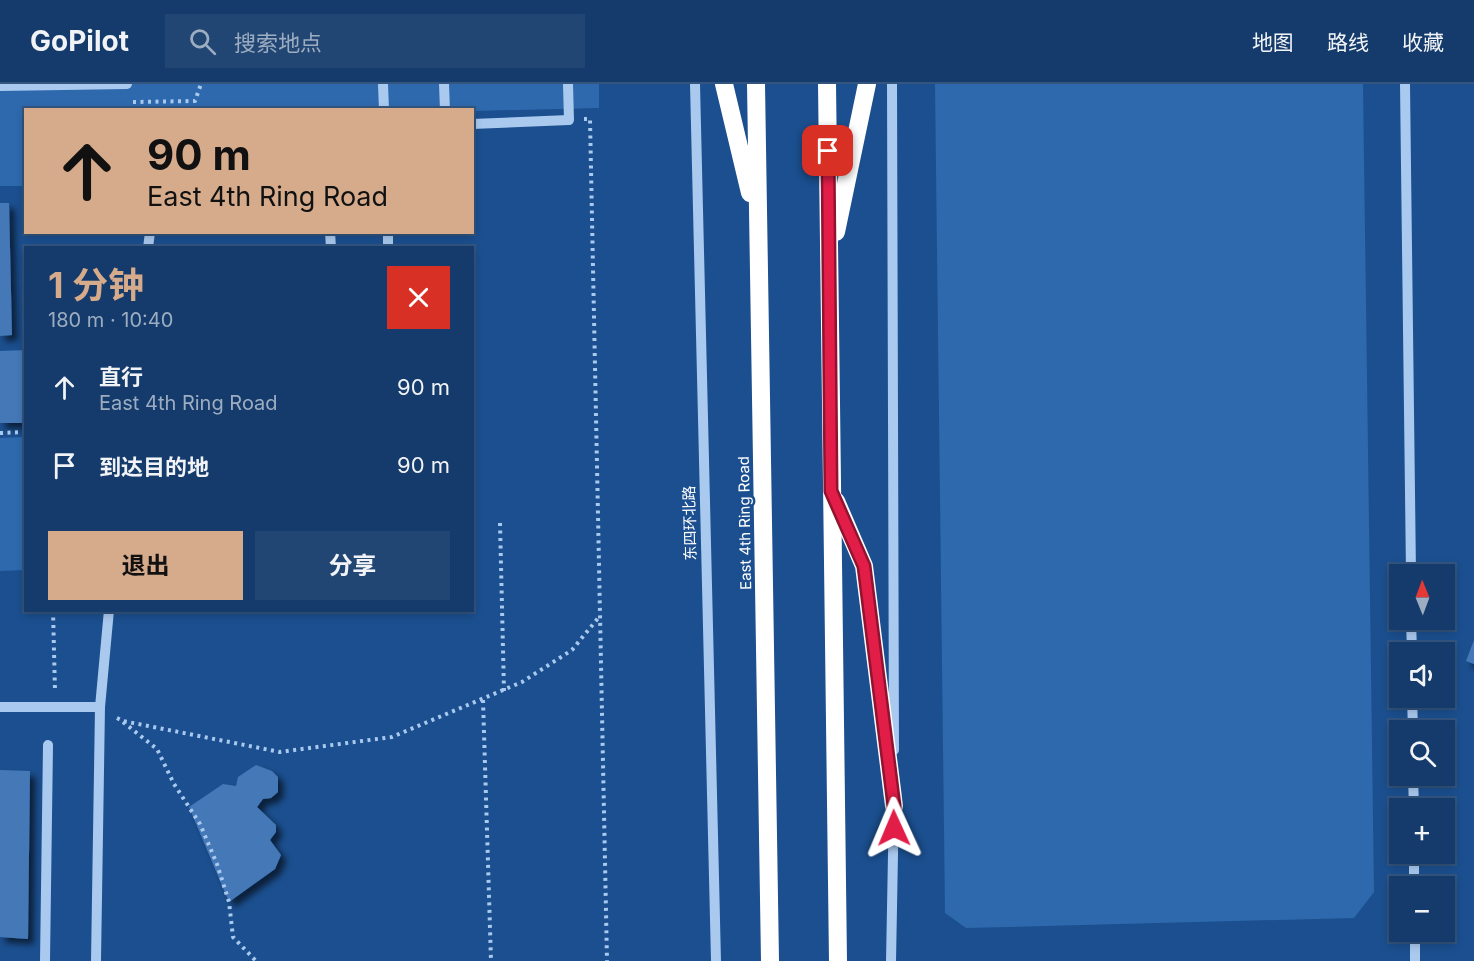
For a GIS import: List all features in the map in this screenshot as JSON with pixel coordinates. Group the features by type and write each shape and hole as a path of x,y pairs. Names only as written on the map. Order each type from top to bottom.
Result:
{"highway":[{"path":"724,84 758,226"},
{"name":"East 4th Ring Road","path":"756,84 770,961"},
{"path":"827,84 838,961"},
{"path":"830,264 867,84"},
{"path":"831,491 864,566 894,806"}],"street":[{"path":"0,86 127,84"},
{"path":"383,84 384,108"},
{"path":"444,84 445,108"},
{"path":"474,124 569,120 568,84"},
{"name":"东四环北路","path":"695,84 716,961"},
{"path":"891,961 894,806 892,84"},
{"path":"1405,84 1411,564"},
{"path":"96,961 100,707 109,612"},
{"path":"0,707 100,707"},
{"path":"45,961 48,745"},
{"path":"1415,942 1415,961"}],"path":[{"path":"569,120 590,119 607,961"},
{"path":"0,433 24,432"},
{"path":"500,523 504,691"},
{"path":"53,612 56,707"},
{"path":"123,721 280,752 392,737 504,691 572,650 600,617"},
{"path":"483,700 491,961"},
{"path":"100,707 123,721 157,749 174,784 200,824 217,864 229,902 233,937 256,961"}],"shaded area":[{"path":"0,84 599,84 599,108 474,111 474,108 24,108 24,186 0,186"},
{"path":"935,84 1363,84 1374,892 1354,918 966,928 945,913"},
{"path":"24,437 24,570 0,571 0,438"}],"building":[{"path":"0,203 9,203 12,335 0,336"},
{"path":"24,350 24,423 0,423 0,351"},
{"path":"1474,640 1474,664 1466,661"},
{"path":"256,765 272,771 278,777 278,792 271,798 263,799 257,807 276,825 276,832 270,840 281,855 275,869 229,902 189,807 223,784 236,786 238,777"},
{"path":"0,770 30,771 28,939 0,937"}],"route":[{"path":"828,151 831,491 864,566 894,806 894,828"}]}
